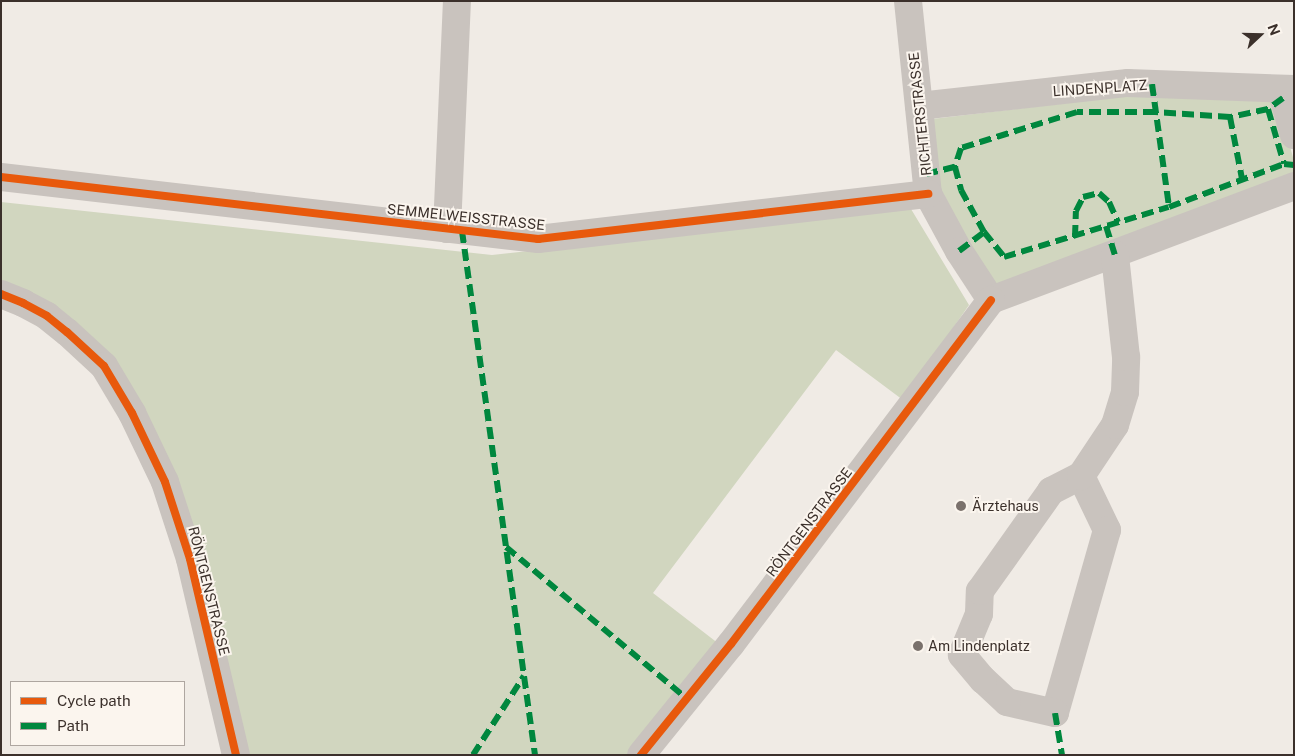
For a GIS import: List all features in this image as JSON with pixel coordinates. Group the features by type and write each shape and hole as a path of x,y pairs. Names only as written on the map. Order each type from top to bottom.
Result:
{"street":[{"path":"447,229 457,1"},
{"name":"RICHTERSTRASSE","path":"908,1 928,194 959,251 991,300"},
{"name":"LINDENPLATZ","path":"919,106 1128,83 1287,89 1294,135"},
{"name":"SEMMELWEISSTRASSE","path":"1,177 547,239 928,194"},
{"path":"991,300 1115,255 1294,186"},
{"path":"1081,476 1106,530 1055,714 1007,702 983,680 962,655 979,614 980,591 1051,491 1081,476 1115,425 1125,392 1126,357 1115,255"},
{"name":"RÖNTGENSTRASSE","path":"1,294 39,312 67,332 104,366 132,412 165,482 190,559 236,755"},
{"name":"RÖNTGENSTRASSE","path":"641,755 731,644 991,300"}],"green space":[{"path":"1275,92 1294,161 1294,174 997,286 940,202 932,119 1127,96"},
{"path":"1,202 492,255 911,209 969,305 903,400 836,350 653,593 719,644 627,755 246,755 151,429 1,286"}],"marked path":[{"path":"1152,84 1169,207"},
{"path":"1283,98 1268,109 1230,117 1155,112 1077,112 961,148 955,167 961,190 984,232 1004,257 1169,207 1284,164 1294,165"},
{"path":"1268,109 1284,164"},
{"path":"1230,117 1242,179"},
{"path":"926,174 955,167"},
{"path":"1075,237 1076,211 1083,197 1099,193 1109,202 1118,222"},
{"path":"1106,226 1115,255"},
{"path":"462,231 535,755"},
{"path":"959,251 984,232"},
{"path":"506,547 686,698"},
{"path":"473,755 524,676"},
{"path":"1055,713 1062,755"}],"cycle path":[{"path":"1,177 538,239 928,194"},
{"path":"1,294 47,316 67,332 104,366 132,413 165,482 190,559 236,755"},
{"path":"641,755 731,644 991,300"}],"place":[{"name":"Ärztehaus","path":"961,506"},
{"name":"Am Lindenplatz","path":"918,646"}]}
